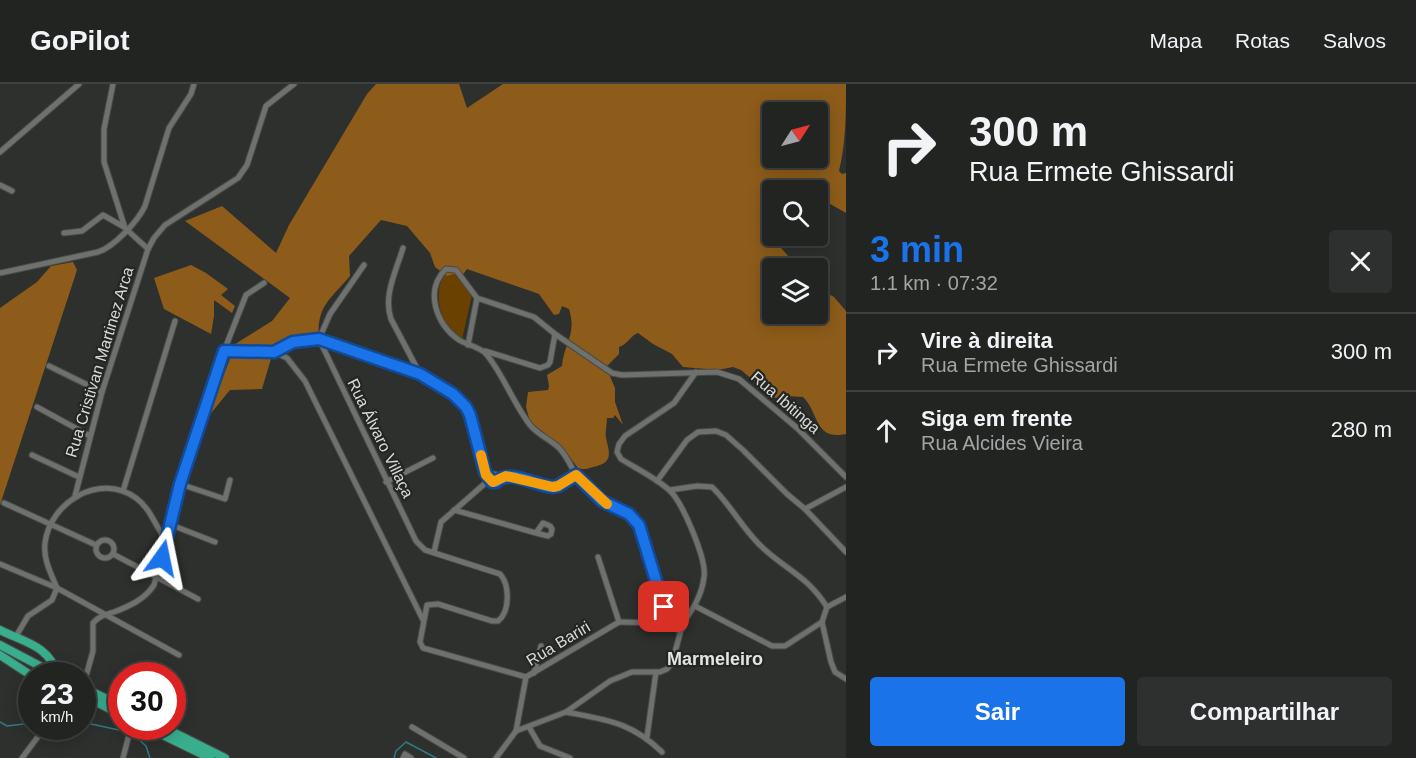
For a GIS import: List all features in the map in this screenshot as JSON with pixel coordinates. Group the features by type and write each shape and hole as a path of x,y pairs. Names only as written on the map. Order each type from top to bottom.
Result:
{"highway":[{"path":"0,630 48,654 53,662"},
{"path":"0,645 33,662"},
{"path":"0,654 18,662"},
{"path":"0,654 18,666"},
{"path":"186,738 225,758"},
{"path":"173,740 210,758"}],"street":[{"path":"0,152 80,84"},
{"path":"113,84 104,129 103,152 107,173 126,229"},
{"path":"0,273 108,248 140,216 169,128 194,84"},
{"name":"Rua Cristivan Martinez Arca","path":"75,496 102,392 148,249 165,225 238,178 247,165 266,106 294,84"},
{"path":"0,185 12,191"},
{"path":"64,233 82,231 103,215 126,229 148,249"},
{"path":"403,249 388,298 388,309 420,374"},
{"path":"319,339 330,314 364,265"},
{"path":"468,345 477,297 456,270 446,269 436,281 434,298 439,316 449,331 468,345 540,368 550,362 555,334"},
{"path":"93,622 99,616 144,597 154,585 158,577 180,484 224,351 246,295 264,283"},
{"name":"Rua Ibitinga","path":"477,297 534,317 612,373 622,375 717,372 738,379 797,428 846,477"},
{"path":"123,491 175,321"},
{"path":"274,352 293,342 319,339 420,374 453,394 466,407 486,475 494,478"},
{"name":"Rua Álvaro Villaça","path":"319,339 416,542 425,550 434,552"},
{"path":"224,351 274,352 287,358 305,381 424,621"},
{"path":"485,351 532,426 558,447 576,475 602,501 629,514 639,525 664,607 675,623 675,629 681,630"},
{"path":"498,370 503,356"},
{"path":"49,366 102,392"},
{"path":"496,758 516,731 566,712 616,678 640,671 656,672 671,666 683,623 695,606 704,579 698,547 681,508 670,490 621,459 617,452 625,436 674,403 696,372"},
{"path":"676,374 684,388"},
{"path":"37,407 90,436"},
{"path":"657,481 687,440 698,432 716,431 726,435 743,450 769,477 805,508 846,552"},
{"path":"32,455 79,477"},
{"path":"386,482 433,458"},
{"path":"526,677 423,648 420,642 427,605 438,604 492,621 500,619 506,611 505,580 500,574 434,552 441,522 494,478 506,476 553,487 576,475"},
{"path":"180,484 225,499 230,480"},
{"path":"670,490 697,486 712,487 762,548 804,579 816,590 827,607"},
{"path":"805,508 846,487"},
{"path":"15,638 23,622 55,595 57,588 46,562 47,536 51,524 75,496 87,491 123,491 136,498 147,508 166,540"},
{"path":"4,502 96,546"},
{"path":"454,510 536,533"},
{"path":"169,524 215,542"},
{"path":"101,540 109,541 114,548 113,554 100,558 95,551 96,546 101,540"},
{"path":"113,554 198,599"},
{"path":"598,557 619,622 683,623"},
{"path":"0,564 57,588 179,655"},
{"path":"846,597 827,607 822,622 835,672 846,679"},
{"path":"695,606 778,647 785,646 822,622"},
{"path":"90,662 93,651 91,607"},
{"name":"Rua Bariri","path":"516,731 526,677 619,622"},
{"path":"534,673 541,646"},
{"path":"647,737 656,672"},
{"path":"566,712 616,722 647,737 662,752"},
{"path":"412,727 464,758"},
{"path":"529,727 540,746 570,758"},
{"path":"22,758 36,740"},
{"path":"123,758 127,740"},
{"path":"403,758 405,754 411,758"}],"shaded area":[{"path":"376,84 459,84 467,108 503,84 846,84 846,117 839,171 842,174 846,173 846,213 828,203 828,180 762,180 762,246 779,246 789,258 762,258 762,324 828,324 828,294 846,311 846,434 836,435 823,429 803,397 786,396 771,399 741,370 733,367 718,370 683,367 672,354 638,333 619,347 619,354 606,367 615,388 615,402 623,425 615,415 613,418 607,418 606,436 609,453 607,460 589,468 578,468 561,446 530,422 526,407 528,392 548,390 547,375 562,366 572,326 569,309 562,306 559,314 554,315 539,294 467,269 461,277 454,274 447,276 435,267 430,253 407,226 381,220 349,256 350,276 325,305 319,321 319,343 293,342 273,352 262,389 230,390 207,418 230,359 232,346 272,321 290,298 185,221 222,206 276,253 289,225 367,94"},
{"path":"73,262 77,270 0,505 0,308 37,282 51,266"},
{"path":"191,265 228,289 221,295 235,306 232,313 214,300 211,334 164,309 154,278"},
{"path":"455,273 472,295 462,339 455,334 444,319 439,301 440,283 444,275"}],"waterway":[{"path":"0,722 7,726 18,725"},
{"path":"96,725 108,728"},
{"path":"140,740 146,746 150,758"},
{"path":"394,758 396,751 406,742 436,758"}],"slow traffic":[{"path":"481,455 486,475 493,482 506,476 553,487 576,475 607,504"}],"district":[{"name":"Marmeleiro","path":"715,659"}],"route":[{"path":"162,558 180,484 224,351 274,352 293,342 319,339 420,374 461,400 470,415 485,472 492,482 506,476 553,487 576,475 602,501 629,514 639,525 664,607"}]}
